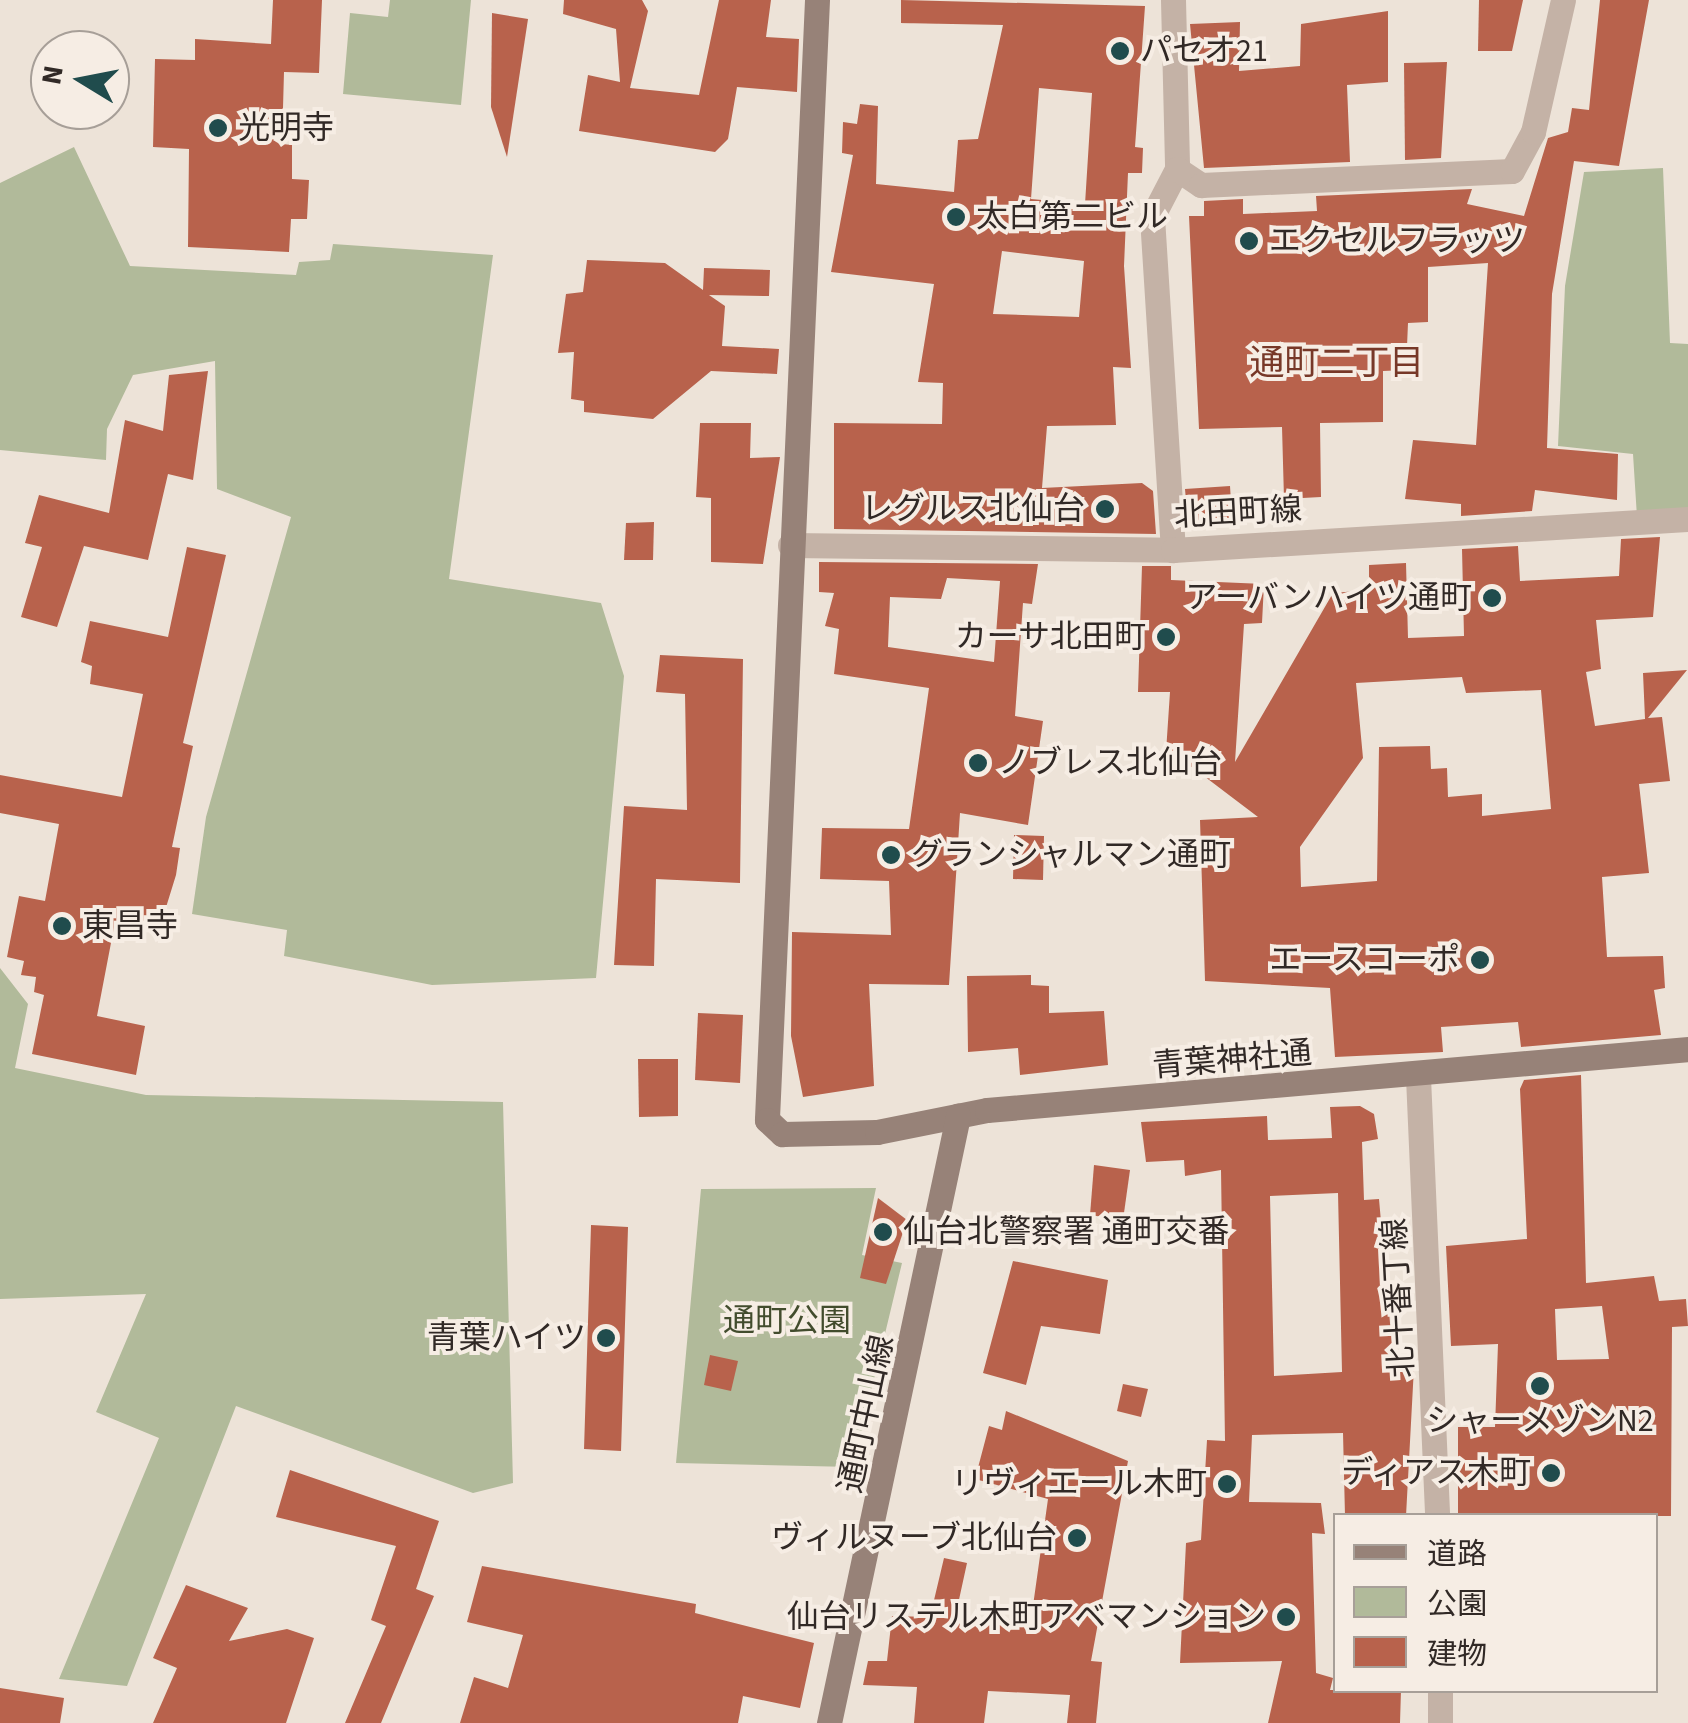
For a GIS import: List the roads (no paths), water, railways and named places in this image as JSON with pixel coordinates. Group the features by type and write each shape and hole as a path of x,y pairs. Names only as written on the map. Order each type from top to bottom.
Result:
{"street":[{"path":"790,545 817,0"},
{"path":"1173,0 1177,169 1152,217 1173,550"},
{"path":"1177,169 1200,184 1512,171 1533,132 1563,0"},
{"path":"1687,519 1688,542"},
{"name":"北田町線","path":"790,545 1173,550 1687,519"},
{"name":"青葉神社通","path":"790,545 765,1067 767,1120 782,1134 877,1132 958,1116 1418,1077 1688,1049"},
{"name":"北十番丁線","path":"1418,1077 1437,1513"},
{"name":"通町中山線","path":"829,1723 958,1116"},
{"path":"1440,1693 1440,1723"}],"place":[{"name":"パセオ21","path":"1120,51"},
{"name":"光明寺","path":"218,128"},
{"name":"太白第二ビル","path":"956,217"},
{"name":"エクセルフラッツ","path":"1249,241"},
{"name":"レグルス北仙台","path":"1105,509"},
{"name":"アーバンハイツ通町","path":"1492,598"},
{"name":"カーサ北田町","path":"1166,637"},
{"name":"ノブレス北仙台","path":"978,763"},
{"name":"グランシャルマン通町","path":"891,855"},
{"name":"東昌寺","path":"62,926"},
{"name":"エースコーポ","path":"1480,960"},
{"name":"仙台北警察署 通町交番","path":"883,1232"},
{"name":"青葉ハイツ","path":"606,1338"},
{"name":"シャーメゾンN2","path":"1540,1386"},
{"name":"ディアス木町","path":"1551,1473"},
{"name":"リヴィエール木町","path":"1227,1484"},
{"name":"ヴィルヌーブ北仙台","path":"1077,1538"},
{"name":"仙台リステル木町アベマンション","path":"1286,1617"}],"district":[{"name":"通町二丁目","path":"1337,363"}],"park label":[{"name":"通町公園","path":"787,1321"}]}
